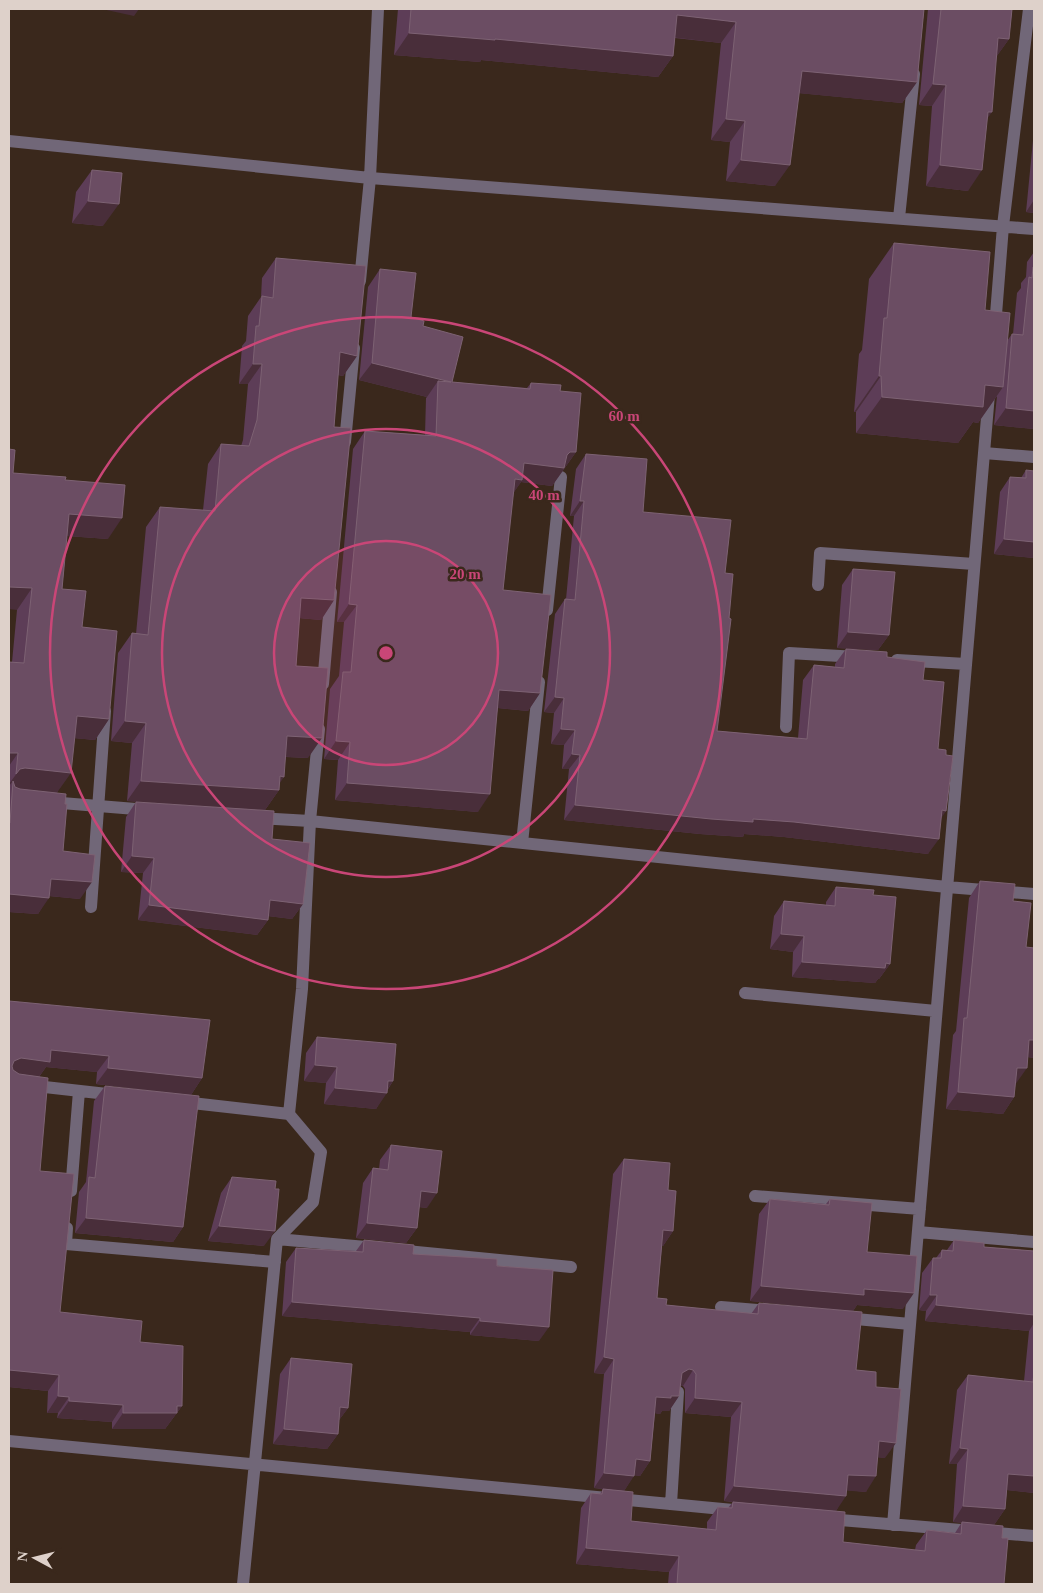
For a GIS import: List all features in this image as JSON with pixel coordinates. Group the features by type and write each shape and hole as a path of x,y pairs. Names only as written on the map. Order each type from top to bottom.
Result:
{"street":[{"path":"359,297 370,178 378,9"},
{"path":"993,344 1003,226 1029,9"},
{"path":"899,218 915,66"},
{"path":"9,141 370,178 1034,229"},
{"path":"344,455 355,336"},
{"path":"893,1525 990,384"},
{"path":"984,453 1034,457"},
{"path":"545,626 561,478"},
{"path":"818,585 820,554 974,564"},
{"path":"322,693 332,584"},
{"path":"786,727 789,653 868,658"},
{"path":"887,659 966,664"},
{"path":"522,843 541,665"},
{"path":"91,907 106,700"},
{"path":"289,1114 302,989 310,822 320,713"},
{"path":"38,800 97,807 165,811"},
{"path":"242,817 310,822 947,887 1034,894"},
{"path":"745,993 936,1011"},
{"path":"9,1084 127,1096"},
{"path":"79,1091 66,1244 275,1262"},
{"path":"175,1102 289,1114 321,1152 313,1202 277,1239 243,1584"},
{"path":"755,1196 920,1209"},
{"path":"918,1232 1034,1242"},
{"path":"277,1239 571,1267"},
{"path":"721,1307 781,1312"},
{"path":"830,1317 910,1324"},
{"path":"671,1504 678,1392"},
{"path":"9,1441 748,1511"},
{"path":"816,1517 1034,1536"}],"building":[{"path":"411,9 924,9 917,82 802,71 790,165 741,160 745,121 726,119 736,22 677,15 673,56 409,33"},
{"path":"941,9 1012,9 1009,39 998,38 992,112 988,112 982,170 940,165 946,85 933,84"},
{"path":"92,170 122,173 119,204 88,201"},
{"path":"894,243 990,252 985,310 1010,313 1003,387 985,385 983,407 882,397 881,376 879,376 884,318 887,318"},
{"path":"276,258 366,266 357,356 340,352 334,427 351,428 334,600 301,598 296,666 328,668 322,738 287,736 284,777 280,776 279,790 141,781 146,723 125,721 132,633 148,635 160,507 215,511 221,444 249,446 257,420 262,364 253,364 256,326 259,326 262,296 273,298"},
{"path":"1033,267 1034,411 1006,408 1012,334 1023,335 1029,277 1032,278"},
{"path":"380,269 416,273 411,317 424,321 423,326 463,337 452,382 530,389 531,383 561,385 560,391 581,393 576,452 570,452 567,455 564,468 524,463 522,480 515,479 503,590 551,595 540,693 499,690 490,794 347,783 350,742 336,741 343,672 351,672 357,605 349,604 365,431 436,436 438,381 451,382 372,363"},
{"path":"9,449 15,450 13,473 66,477 65,480 125,485 122,518 69,514 62,589 86,591 82,627 117,631 109,719 77,716 71,773 25,768 20,769 16,774 18,753 9,753 9,662 24,663 32,588 9,587"},
{"path":"586,454 647,459 643,512 731,520 725,573 733,574 729,618 731,619 717,731 807,739 814,665 844,668 846,649 887,652 887,657 925,662 923,680 944,682 938,749 946,750 946,755 953,756 946,811 942,810 939,839 794,822 753,819 753,822 711,819 575,805 580,755 572,754 575,730 561,729 564,698 555,697 565,599 575,600 584,501 580,501"},
{"path":"1026,470 1034,471 1034,542 1004,539 1010,477 1026,478"},
{"path":"853,569 895,572 889,635 848,632"},
{"path":"13,781 15,787 20,789 66,794 65,804 67,804 63,851 95,855 92,882 51,879 49,898 9,894 9,823"},
{"path":"136,802 274,811 272,839 310,843 303,904 270,900 268,920 149,905 154,858 132,856"},
{"path":"980,881 1015,884 1013,901 1031,903 1026,947 1034,948 1034,1040 1029,1040 1027,1068 1017,1068 1014,1097 958,1092 964,1018 967,1018"},
{"path":"836,887 874,890 873,895 896,897 890,964 886,963 885,968 802,962 804,936 781,934 784,901 835,906"},
{"path":"9,1001 210,1020 202,1078 108,1068 109,1056 51,1050 50,1062 21,1058 14,1061 12,1066 13,1070 19,1074 48,1078 40,1171 74,1174 60,1312 142,1321 140,1342 183,1346 182,1406 177,1406 177,1413 123,1413 123,1405 69,1401 69,1397 58,1396 59,1375 9,1370"},
{"path":"317,1037 396,1044 393,1081 388,1081 387,1093 335,1088 337,1067 315,1065"},
{"path":"105,1086 199,1096 183,1227 86,1218 89,1177 95,1178"},
{"path":"391,1145 442,1151 437,1193 421,1191 417,1228 367,1223 373,1168 388,1170"},
{"path":"624,1159 670,1163 668,1190 676,1191 673,1231 663,1230 657,1298 667,1299 666,1305 758,1314 759,1303 862,1312 856,1370 876,1372 876,1387 901,1389 896,1443 879,1441 876,1476 848,1475 846,1496 734,1486 742,1402 695,1398 696,1374 693,1370 689,1369 682,1373 679,1396 671,1396 671,1398 656,1397 650,1461 636,1459 634,1476 604,1473 614,1359 604,1357"},
{"path":"232,1177 276,1181 275,1189 279,1189 275,1231 219,1226"},
{"path":"770,1199 829,1205 830,1199 872,1203 867,1252 917,1256 914,1293 864,1289 864,1295 761,1286"},
{"path":"364,1240 414,1245 413,1254 497,1259 497,1266 553,1270 549,1327 480,1321 480,1318 292,1302 296,1248 363,1252"},
{"path":"954,1240 984,1243 984,1247 1034,1251 1034,1315 936,1305 937,1295 930,1295 933,1258 941,1258 942,1250 953,1251"},
{"path":"291,1358 352,1364 348,1408 340,1407 338,1434 284,1429"},
{"path":"1034,1372 1034,1476 1008,1474 1005,1509 963,1506 968,1449 960,1448 968,1375 1033,1382"},
{"path":"603,1489 633,1492 631,1521 716,1530 718,1507 732,1508 733,1502 845,1512 843,1542 925,1551 927,1530 961,1534 962,1522 1003,1526 1002,1538 1008,1538 1004,1584 677,1584 679,1556 586,1548 591,1493 602,1494"}]}
